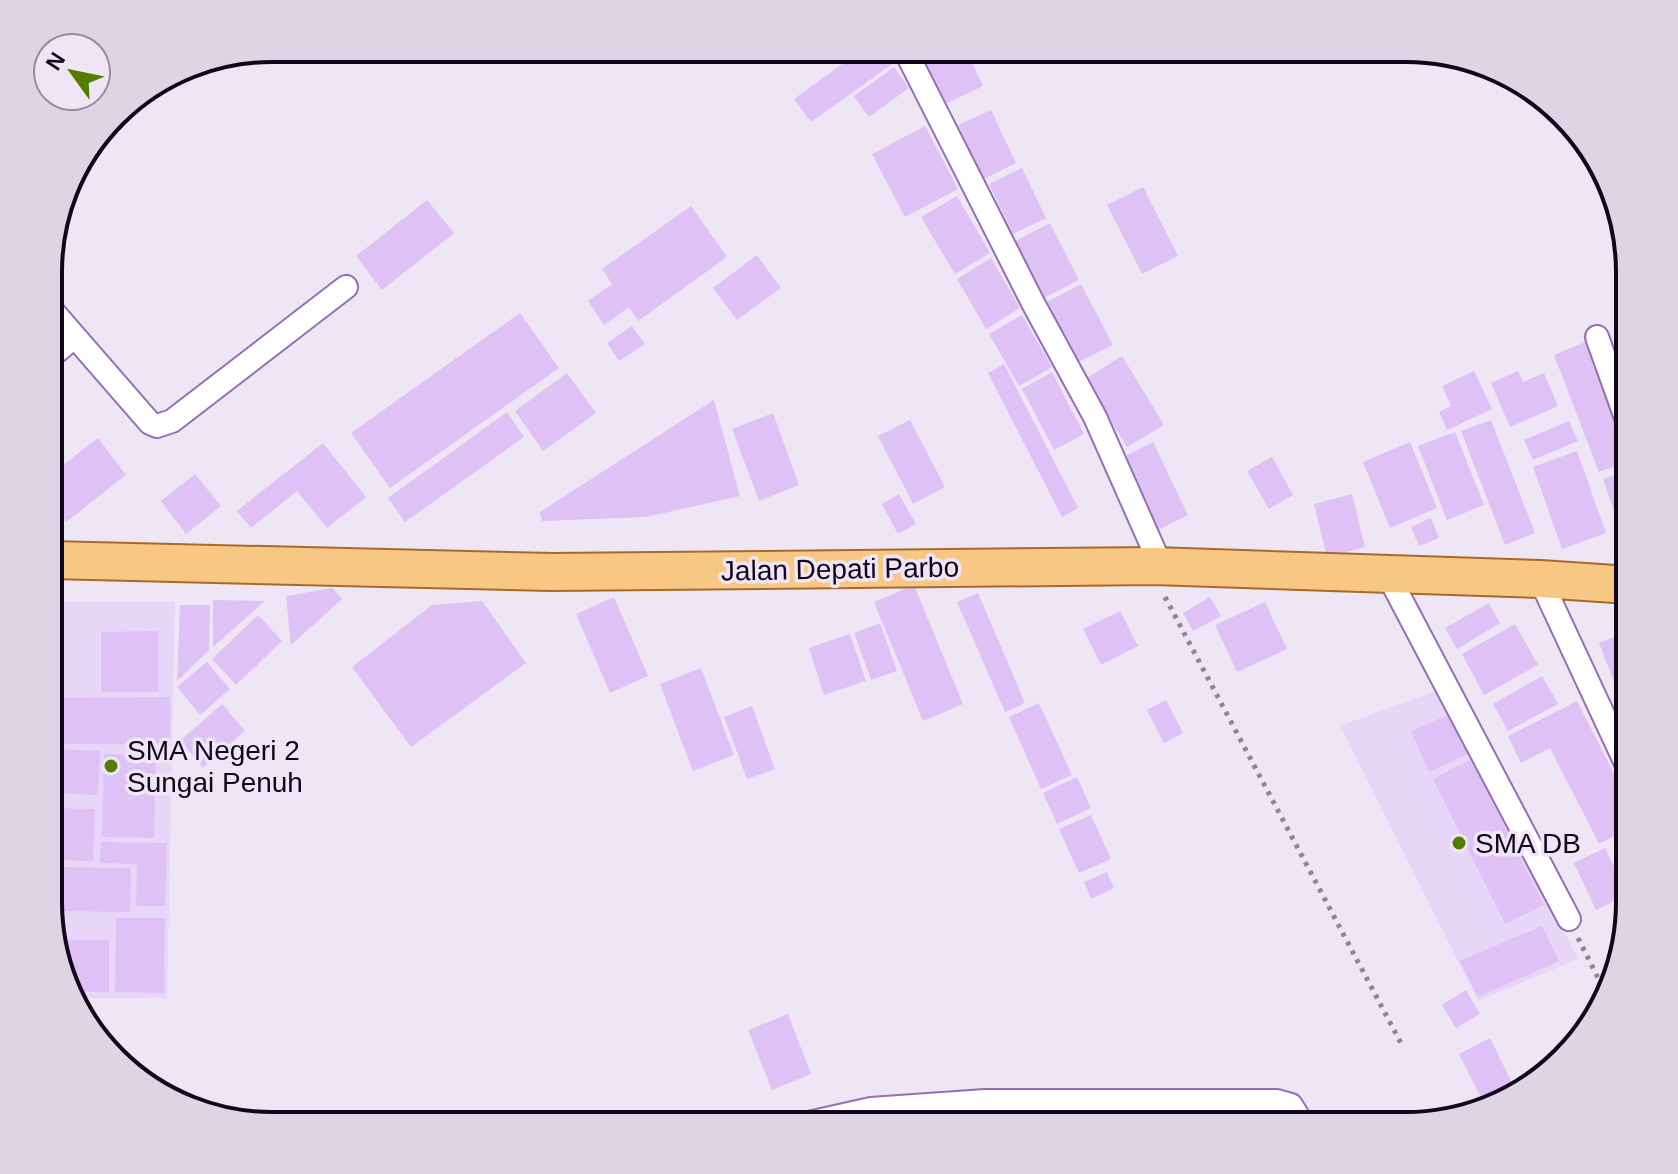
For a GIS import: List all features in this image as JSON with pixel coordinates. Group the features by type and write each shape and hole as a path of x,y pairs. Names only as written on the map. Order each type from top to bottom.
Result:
{"main road":[{"name":"Jalan Depati Parbo","path":"62,560 552,572 1158,566 1616,584"}],"street":[{"path":"911,62 1033,303 1095,417 1158,566"},
{"path":"62,322 150,423 164,425 346,287"},
{"path":"62,347 74,337"},
{"path":"1597,337 1616,390"},
{"path":"1388,575 1569,919"},
{"path":"1540,579 1616,742"},
{"path":"858,1112 985,1101 1277,1101 1291,1105 1295,1112"}],"path":[{"path":"1158,566 1170,610 1403,1047"},
{"path":"1569,919 1600,982"}],"shaded area":[{"name":"SMA Negeri 2 Sungai Penuh","path":"62,602 175,602 167,998 86,998 69,956 62,916"},
{"name":"SMA DB","path":"1441,689 1578,959 1478,1001 1340,726"}],"building":[{"path":"845,62 895,62 811,122 794,99"},
{"path":"926,62 972,62 983,86 945,104"},
{"path":"894,67 909,88 869,117 854,96"},
{"path":"991,110 1016,163 984,179 958,125"},
{"path":"925,126 958,189 905,217 872,154"},
{"path":"1022,168 1046,218 1013,234 989,184"},
{"path":"1143,187 1178,256 1142,274 1107,205"},
{"path":"957,196 990,253 955,274 921,217"},
{"path":"427,200 454,233 382,290 356,256"},
{"path":"691,206 727,257 638,321 629,307 604,325 588,301 612,284 602,269"},
{"path":"1050,223 1079,280 1044,298 1015,241"},
{"path":"757,255 781,288 737,320 713,288"},
{"path":"991,258 1020,308 986,329 957,279"},
{"path":"1081,284 1113,345 1078,362 1047,302"},
{"path":"520,313 559,368 390,488 351,433"},
{"path":"1022,315 1052,367 1019,386 989,334"},
{"path":"632,326 645,344 619,361 607,343"},
{"path":"1588,341 1616,412 1616,466 1599,472 1554,355"},
{"path":"1122,356 1164,425 1127,447 1085,379"},
{"path":"1004,364 1078,508 1062,517 988,373"},
{"path":"1474,371 1492,409 1447,430 1439,412 1451,406 1442,386"},
{"path":"1518,371 1523,382 1544,373 1558,406 1510,427 1491,383"},
{"path":"1052,372 1084,434 1054,450 1022,389"},
{"path":"567,373 596,413 543,451 515,411"},
{"path":"714,400 740,496 646,517 542,521 540,512"},
{"path":"507,412 524,437 405,522 388,498"},
{"path":"773,413 799,485 759,501 732,429"},
{"path":"910,420 945,487 913,504 878,436"},
{"path":"1491,420 1535,533 1505,545 1461,431"},
{"path":"1569,421 1578,441 1533,460 1524,440"},
{"path":"1455,432 1484,505 1447,520 1418,446"},
{"path":"98,438 126,475 66,522 62,517 62,466"},
{"path":"1153,442 1188,515 1156,531 1121,458"},
{"path":"1410,442 1437,508 1390,528 1363,462"},
{"path":"323,443 366,497 327,528 297,491 251,528 237,511"},
{"path":"1577,451 1606,533 1562,549 1533,467"},
{"path":"1272,457 1293,495 1269,509 1247,471"},
{"path":"195,474 221,506 186,534 161,501"},
{"path":"1616,475 1616,510 1614,511 1603,479"},
{"path":"899,494 916,524 898,534 882,504"},
{"path":"1352,494 1365,547 1327,557 1314,504"},
{"path":"1431,518 1439,538 1419,546 1411,527"},
{"path":"914,585 963,704 923,721 874,602"},
{"path":"332,588 342,599 291,645 286,596"},
{"path":"978,593 1025,703 1005,712 957,602"},
{"path":"614,597 648,676 610,693 576,614"},
{"path":"1210,597 1221,616 1193,631 1183,613"},
{"path":"213,600 265,601 213,647"},
{"path":"482,601 526,663 411,747 352,667 432,605"},
{"path":"1265,602 1287,649 1237,672 1215,625"},
{"path":"1489,603 1500,623 1457,649 1445,628"},
{"path":"180,605 210,605 209,650 177,681"},
{"path":"1120,611 1138,646 1101,665 1083,629"},
{"path":"258,615 282,641 236,685 212,659"},
{"path":"880,623 897,671 871,680 854,633"},
{"path":"1515,624 1538,665 1484,695 1462,654"},
{"path":"158,631 158,692 101,692 101,632"},
{"path":"850,634 866,681 824,695 809,648"},
{"path":"1616,636 1616,687 1599,643"},
{"path":"207,662 230,689 200,715 177,687"},
{"path":"701,668 734,755 693,771 660,684"},
{"path":"1542,676 1558,704 1508,731 1493,704"},
{"path":"170,697 170,744 62,744 62,698"},
{"path":"1166,700 1183,733 1164,743 1147,710"},
{"path":"1577,701 1616,778 1616,835 1599,844 1550,748 1521,763 1508,736"},
{"path":"1039,703 1072,775 1041,789 1009,717"},
{"path":"222,704 245,731 203,768 180,741"},
{"path":"752,706 775,769 747,779 724,717"},
{"path":"1450,714 1468,754 1429,772 1411,731"},
{"path":"62,749 100,751 98,795 62,793"},
{"path":"104,754 156,755 154,838 102,837"},
{"path":"1471,759 1544,905 1505,924 1433,779"},
{"path":"1077,777 1091,808 1057,824 1043,793"},
{"path":"62,808 95,809 93,861 62,860"},
{"path":"1091,815 1111,859 1079,873 1059,829"},
{"path":"101,842 167,843 165,906 136,906 137,864 100,863"},
{"path":"1605,848 1616,870 1616,900 1596,910 1574,863"},
{"path":"62,867 131,868 130,912 62,911"},
{"path":"1107,872 1114,888 1091,899 1084,882"},
{"path":"116,918 165,918 164,993 115,992"},
{"path":"1542,926 1559,961 1478,997 1460,961"},
{"path":"66,940 109,940 109,992 83,992"},
{"path":"1466,990 1480,1014 1456,1028 1442,1005"},
{"path":"788,1014 811,1074 772,1090 748,1030"},
{"path":"1490,1038 1512,1083 1481,1098 1459,1054"}],"place":[{"name":"SMA Negeri 2 Sungai Penuh","path":"111,766"},
{"name":"SMA DB","path":"1459,843"}]}
